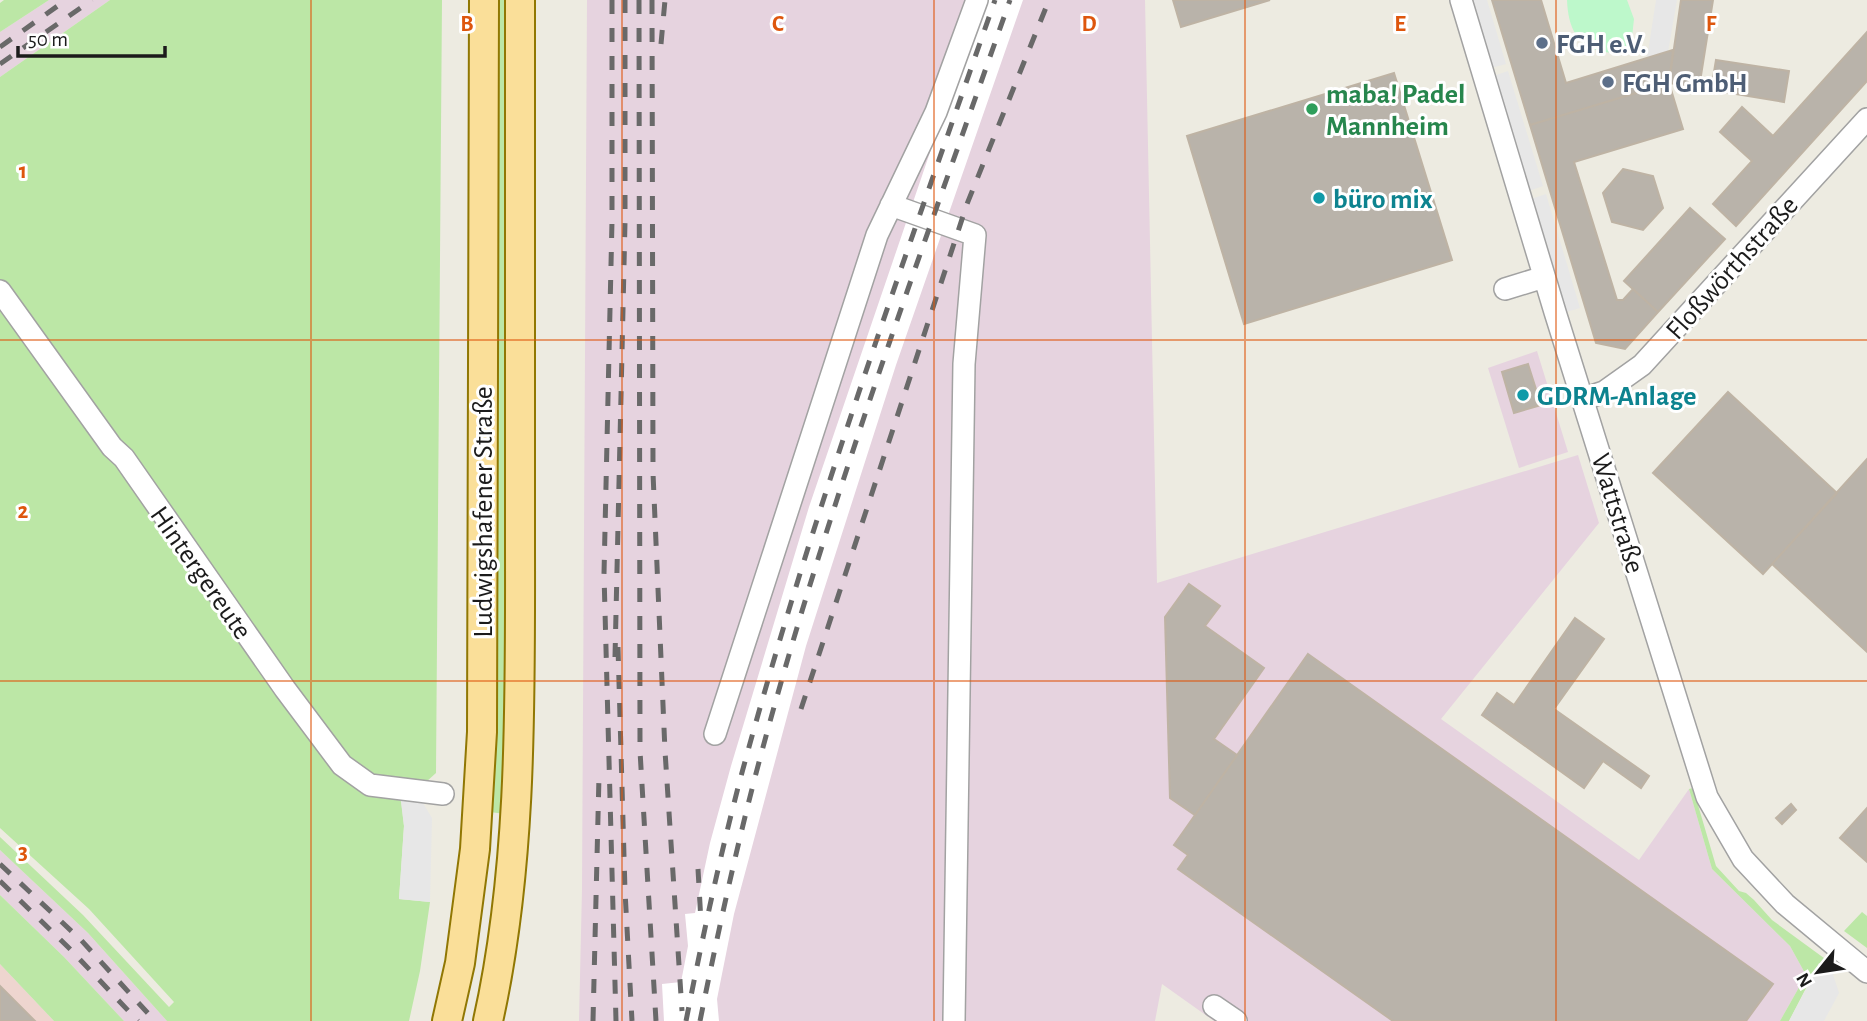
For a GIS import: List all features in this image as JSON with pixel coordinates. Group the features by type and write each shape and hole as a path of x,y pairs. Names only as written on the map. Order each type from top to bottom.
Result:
{"main road":[{"name":"Ludwigshafener Straße","path":"447,1021 460,963 475,849 481,732 484,0"},
{"name":"Ludwigshafener Straße","path":"488,1021 501,963 516,785 520,619 520,0"}],"street":[{"path":"715,734 877,235 936,112 977,0"},
{"name":"Wattstraße","path":"1461,0 1544,277 1707,797 1743,859 1785,904 1867,972"},
{"name":"Floßwörthstraße","path":"1583,399 1604,392 1642,365 1867,119"},
{"path":"891,205 975,235 964,364 954,1021"},
{"path":"1505,289 1544,277"},
{"name":"Hintergereute","path":"0,291 112,447 124,458 285,689 342,765 370,785 443,793"},
{"path":"1214,1006 1236,1021"}],"shaded area":[{"path":"49,0 110,0 0,77 0,32"},
{"path":"587,0 1145,0 1157,583 1578,455 1599,523 1441,719 1639,860 1689,789 1712,869 1790,946 1806,975 1780,1021 1214,1021 1162,984 1155,1021 579,1021"},
{"path":"1470,0 1487,0 1506,64 1491,68"},
{"path":"1656,0 1677,0 1668,52 1647,58"},
{"path":"1508,71 1543,186 1529,191 1493,76"},
{"path":"1546,194 1580,308 1566,312 1531,199"},
{"path":"1537,351 1568,452 1519,468 1488,368"},
{"path":"400,794 414,797 423,803 432,818 430,902 399,899 404,826"},
{"path":"0,850 88,933 167,1021 124,1021 64,957 0,895"},
{"path":"1820,963 1832,971 1839,993 1824,1021 1789,1021"},
{"path":"0,964 54,1021 0,1021"}],"green space":[{"path":"4,0 49,0 0,32 0,3"},
{"path":"110,0 442,0 436,773 426,782 399,782 404,826 399,899 430,902 420,971 409,1021 167,1021 88,933 0,850 0,837 83,915 169,1007 174,1002 89,909 0,828 0,77"},
{"path":"494,0 508,0 505,814 490,812"},
{"path":"1567,0 1627,0 1634,19 1631,46 1612,53 1587,46 1572,27"},
{"path":"1693,788 1716,866 1772,920 1828,961 1832,971 1819,963 1789,1021 1780,1021 1806,975 1790,946 1712,869 1689,789"},
{"path":"0,895 64,957 124,1021 54,1021 0,964"},
{"path":"1862,912 1867,916 1867,948 1844,931"}],"pier":[{"path":"982,0 1023,0 896,365 806,646 734,914 717,999 719,1021 664,1021 662,984 681,982 688,946 685,914 695,913 731,766 809,507"}],"building":[{"path":"1173,0 1270,0 1181,27"},
{"path":"1492,0 1541,0 1566,83 1673,50 1669,83 1530,125"},
{"path":"1681,0 1713,0 1699,88 1669,83"},
{"path":"1867,32 1867,81 1736,226 1713,204 1752,161 1720,132 1742,107 1773,136"},
{"path":"1716,60 1789,71 1784,102 1711,90"},
{"name":"büro mix","path":"1394,73 1452,260 1244,324 1187,136"},
{"path":"1669,83 1683,129 1574,162 1617,300 1623,300 1633,289 1658,312 1625,349 1596,343 1530,125"},
{"path":"1623,169 1653,176 1663,208 1643,230 1612,222 1603,193"},
{"path":"1690,208 1725,239 1658,312 1624,281"},
{"name":"GDRM-Anlage","path":"1528,364 1541,405 1514,413 1502,372"},
{"path":"1728,392 1837,493 1763,574 1653,473"},
{"path":"1867,459 1867,652 1772,564"},
{"path":"1189,584 1220,606 1205,626 1264,668 1214,739 1237,755 1195,815 1170,798 1165,617"},
{"path":"1575,618 1604,639 1554,709 1649,776 1641,788 1603,761 1584,788 1482,715 1497,693 1514,705"},
{"path":"1308,654 1773,984 1746,1021 1393,1021 1178,869 1188,855 1174,845"},
{"path":"1791,804 1796,810 1782,824 1776,818"},
{"path":"1867,808 1867,862 1840,838"},
{"path":"0,986 35,1021 0,1021"}],"railway":[{"path":"0,47 66,0"},
{"path":"0,64 92,0"},
{"path":"612,0 612,221 604,574 616,1021"},
{"path":"615,657 625,222 625,0"},
{"path":"639,0 640,751 656,1021"},
{"path":"652,0 653,473 665,751 682,1011"},
{"path":"661,44 665,0"},
{"path":"686,1021 732,810 797,583 860,388 995,0"},
{"path":"700,1021 753,785 809,587 873,390 1010,0"},
{"path":"801,709 967,204 1049,0"},
{"path":"618,647 625,891 632,1021"},
{"path":"593,1021 599,776"},
{"path":"0,864 81,940 155,1021"},
{"path":"698,869 701,922"},
{"path":"0,881 71,950 138,1021"}],"place":[{"name":"FGH e.V.","path":"1542,43"},
{"name":"FGH GmbH","path":"1608,82"},
{"name":"maba! Padel Mannheim","path":"1312,109"},
{"name":"büro mix","path":"1319,198"},
{"name":"GDRM-Anlage","path":"1523,395"}]}
